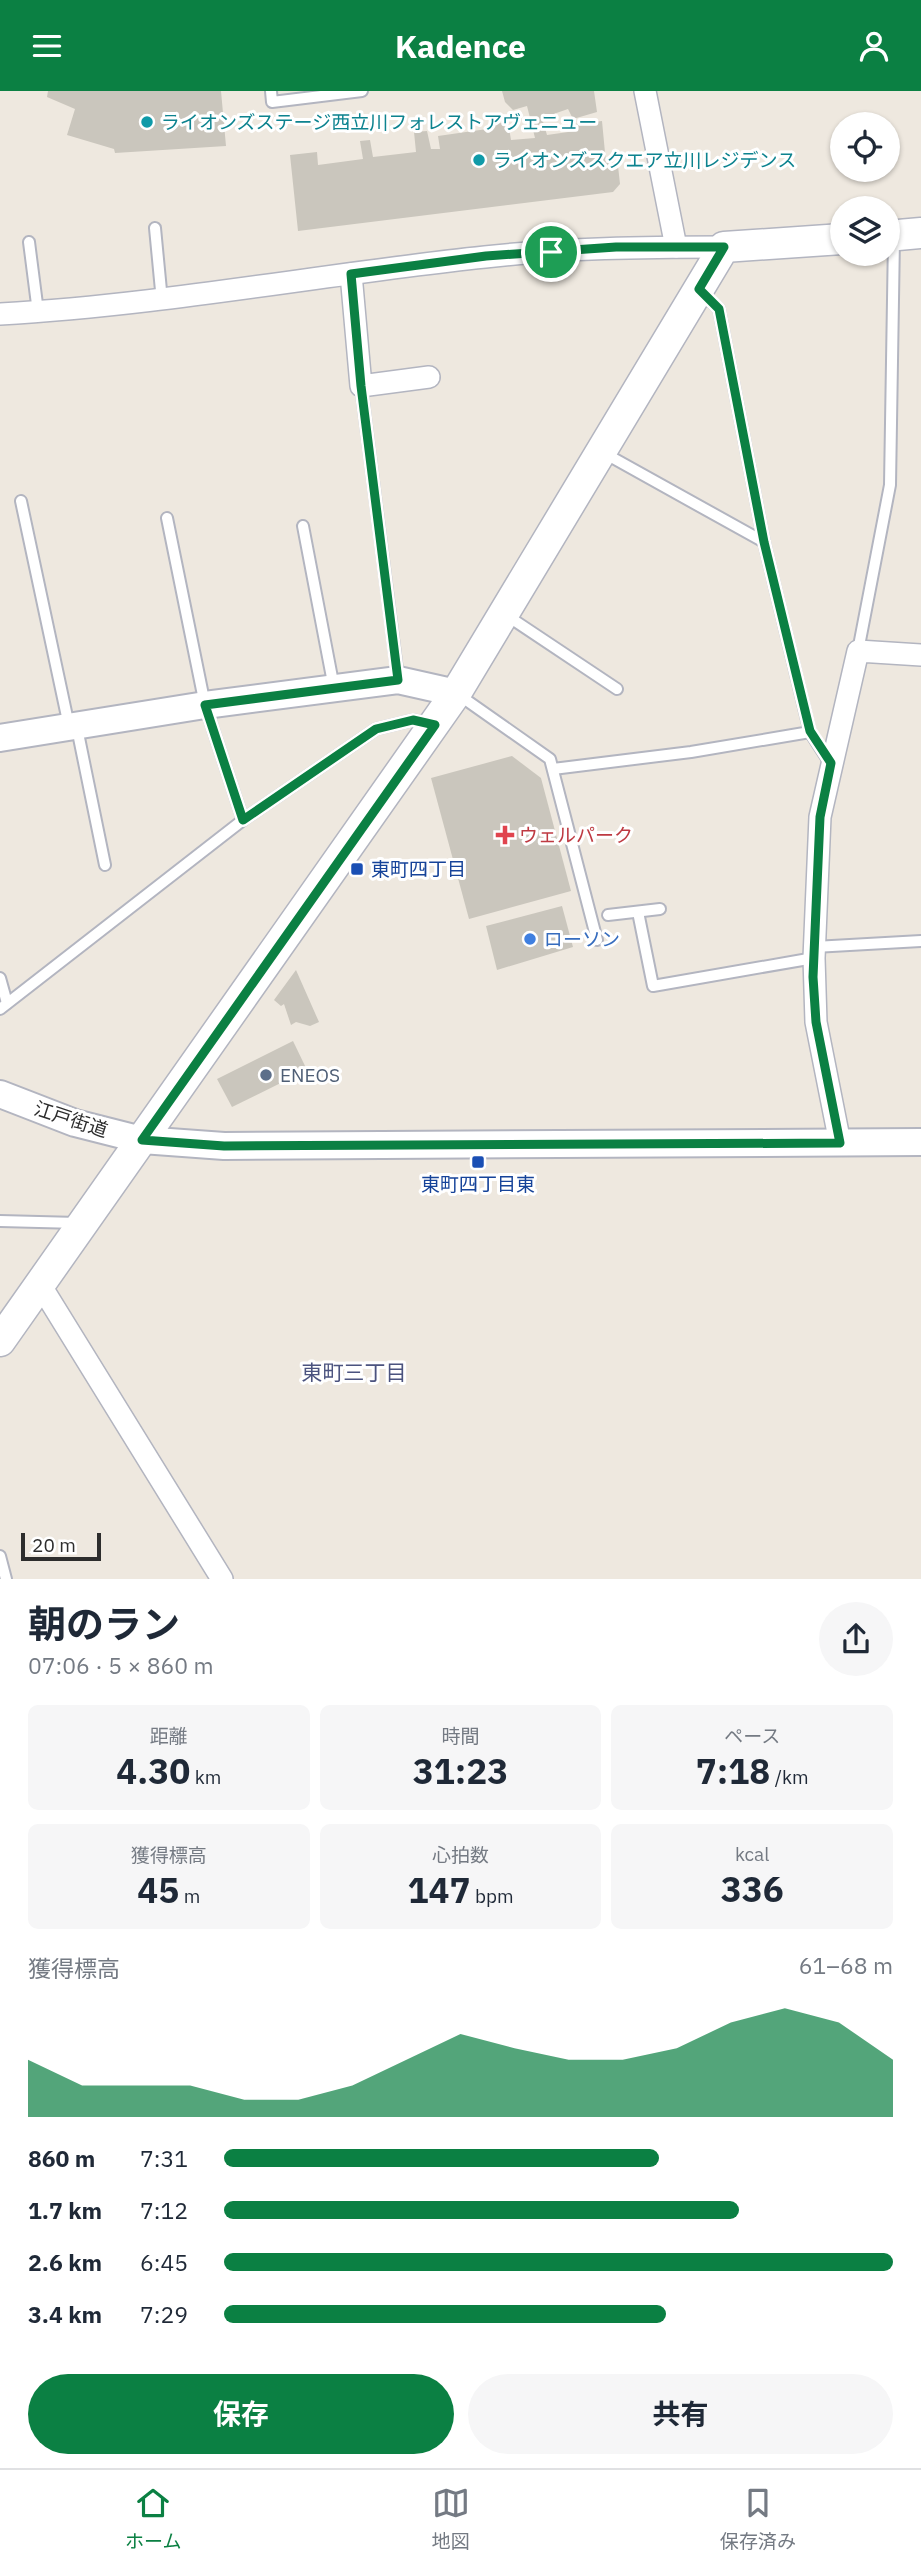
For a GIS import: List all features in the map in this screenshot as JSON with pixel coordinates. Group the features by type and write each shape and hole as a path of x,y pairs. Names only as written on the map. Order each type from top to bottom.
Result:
{"main road":[{"path":"0,1341 86,1223 435,725 724,247 830,240"}],"street":[{"path":"645,91 676,247"},
{"path":"0,314 162,301 486,256 616,247 724,247"},
{"path":"351,274 361,386 429,377"},
{"path":"840,1143 816,1022 814,953 820,817 858,651 921,655"},
{"path":"0,738 205,705 398,680 456,693"},
{"name":"江戸街道","path":"0,1094 75,1123 142,1140 224,1146 921,1142"},
{"path":"41,1286 222,1579"}],"lane":[{"path":"271,91 272,103 362,91"},
{"path":"155,228 162,301"},
{"path":"858,651 890,485 901,235"},
{"path":"29,242 38,312"},
{"path":"699,289 719,309 764,542 810,731 831,763"},
{"path":"361,386 398,680"},
{"path":"602,451 764,542"},
{"path":"20,501 105,865"},
{"path":"167,518 205,705 243,820"},
{"path":"303,526 334,688"},
{"path":"504,614 617,689"},
{"path":"456,693 550,759 597,940"},
{"path":"3,1006 243,820 376,729 413,720 435,725"},
{"path":"553,769 691,752 810,731"},
{"path":"608,915 660,909"},
{"path":"638,912 653,986 814,953 921,941"},
{"path":"0,978 3,1006"},
{"path":"0,1221 86,1223"},
{"path":"0,1556 6,1579"}],"building":[{"name":"ライオンズステージ西立川フォレストアヴェニュー","path":"48,91 221,91 226,146 115,153 114,149 67,135 75,109 47,97"},
{"name":"ライオンズスクエア立川レジデンス","path":"502,91 594,91 597,112 573,119 568,109 542,118 547,135 575,131 574,124 602,121 606,163 614,162 618,166 620,184 613,192 298,231 290,155 317,152 318,165 363,159 360,141 370,140 373,157 416,152 414,132 427,131 431,149 440,149 438,136 494,128 495,124 508,122 511,140 535,138 527,106 513,110 505,102"},
{"path":"512,756 541,778 571,891 469,919 431,778"},
{"path":"562,906 573,947 497,970 486,926"},
{"path":"296,970 319,1022 310,1026 296,1022 291,1025 284,1004 281,1006 274,1000"},
{"path":"293,1041 307,1070 232,1107 217,1079"}],"place":[{"name":"ライオンズステージ西立川フォレストアヴェニュー","path":"147,122"},
{"name":"ライオンズスクエア立川レジデンス","path":"479,160"},
{"name":"ウェルパーク","path":"505,835"},
{"name":"東町四丁目","path":"357,869"},
{"name":"ローソン","path":"530,939"},
{"name":"ENEOS","path":"266,1075"},
{"name":"東町四丁目東","path":"478,1162"}],"district":[{"name":"東町三丁目","path":"354,1373"}],"route":[{"path":"616,247 724,247 699,289 719,309 764,542 810,731 831,763 820,817 813,977 816,1022 840,1143 224,1146 142,1140 435,725 413,720 376,729 243,820 205,705 398,680 361,386 351,274 486,256 551,252 616,247"}]}
